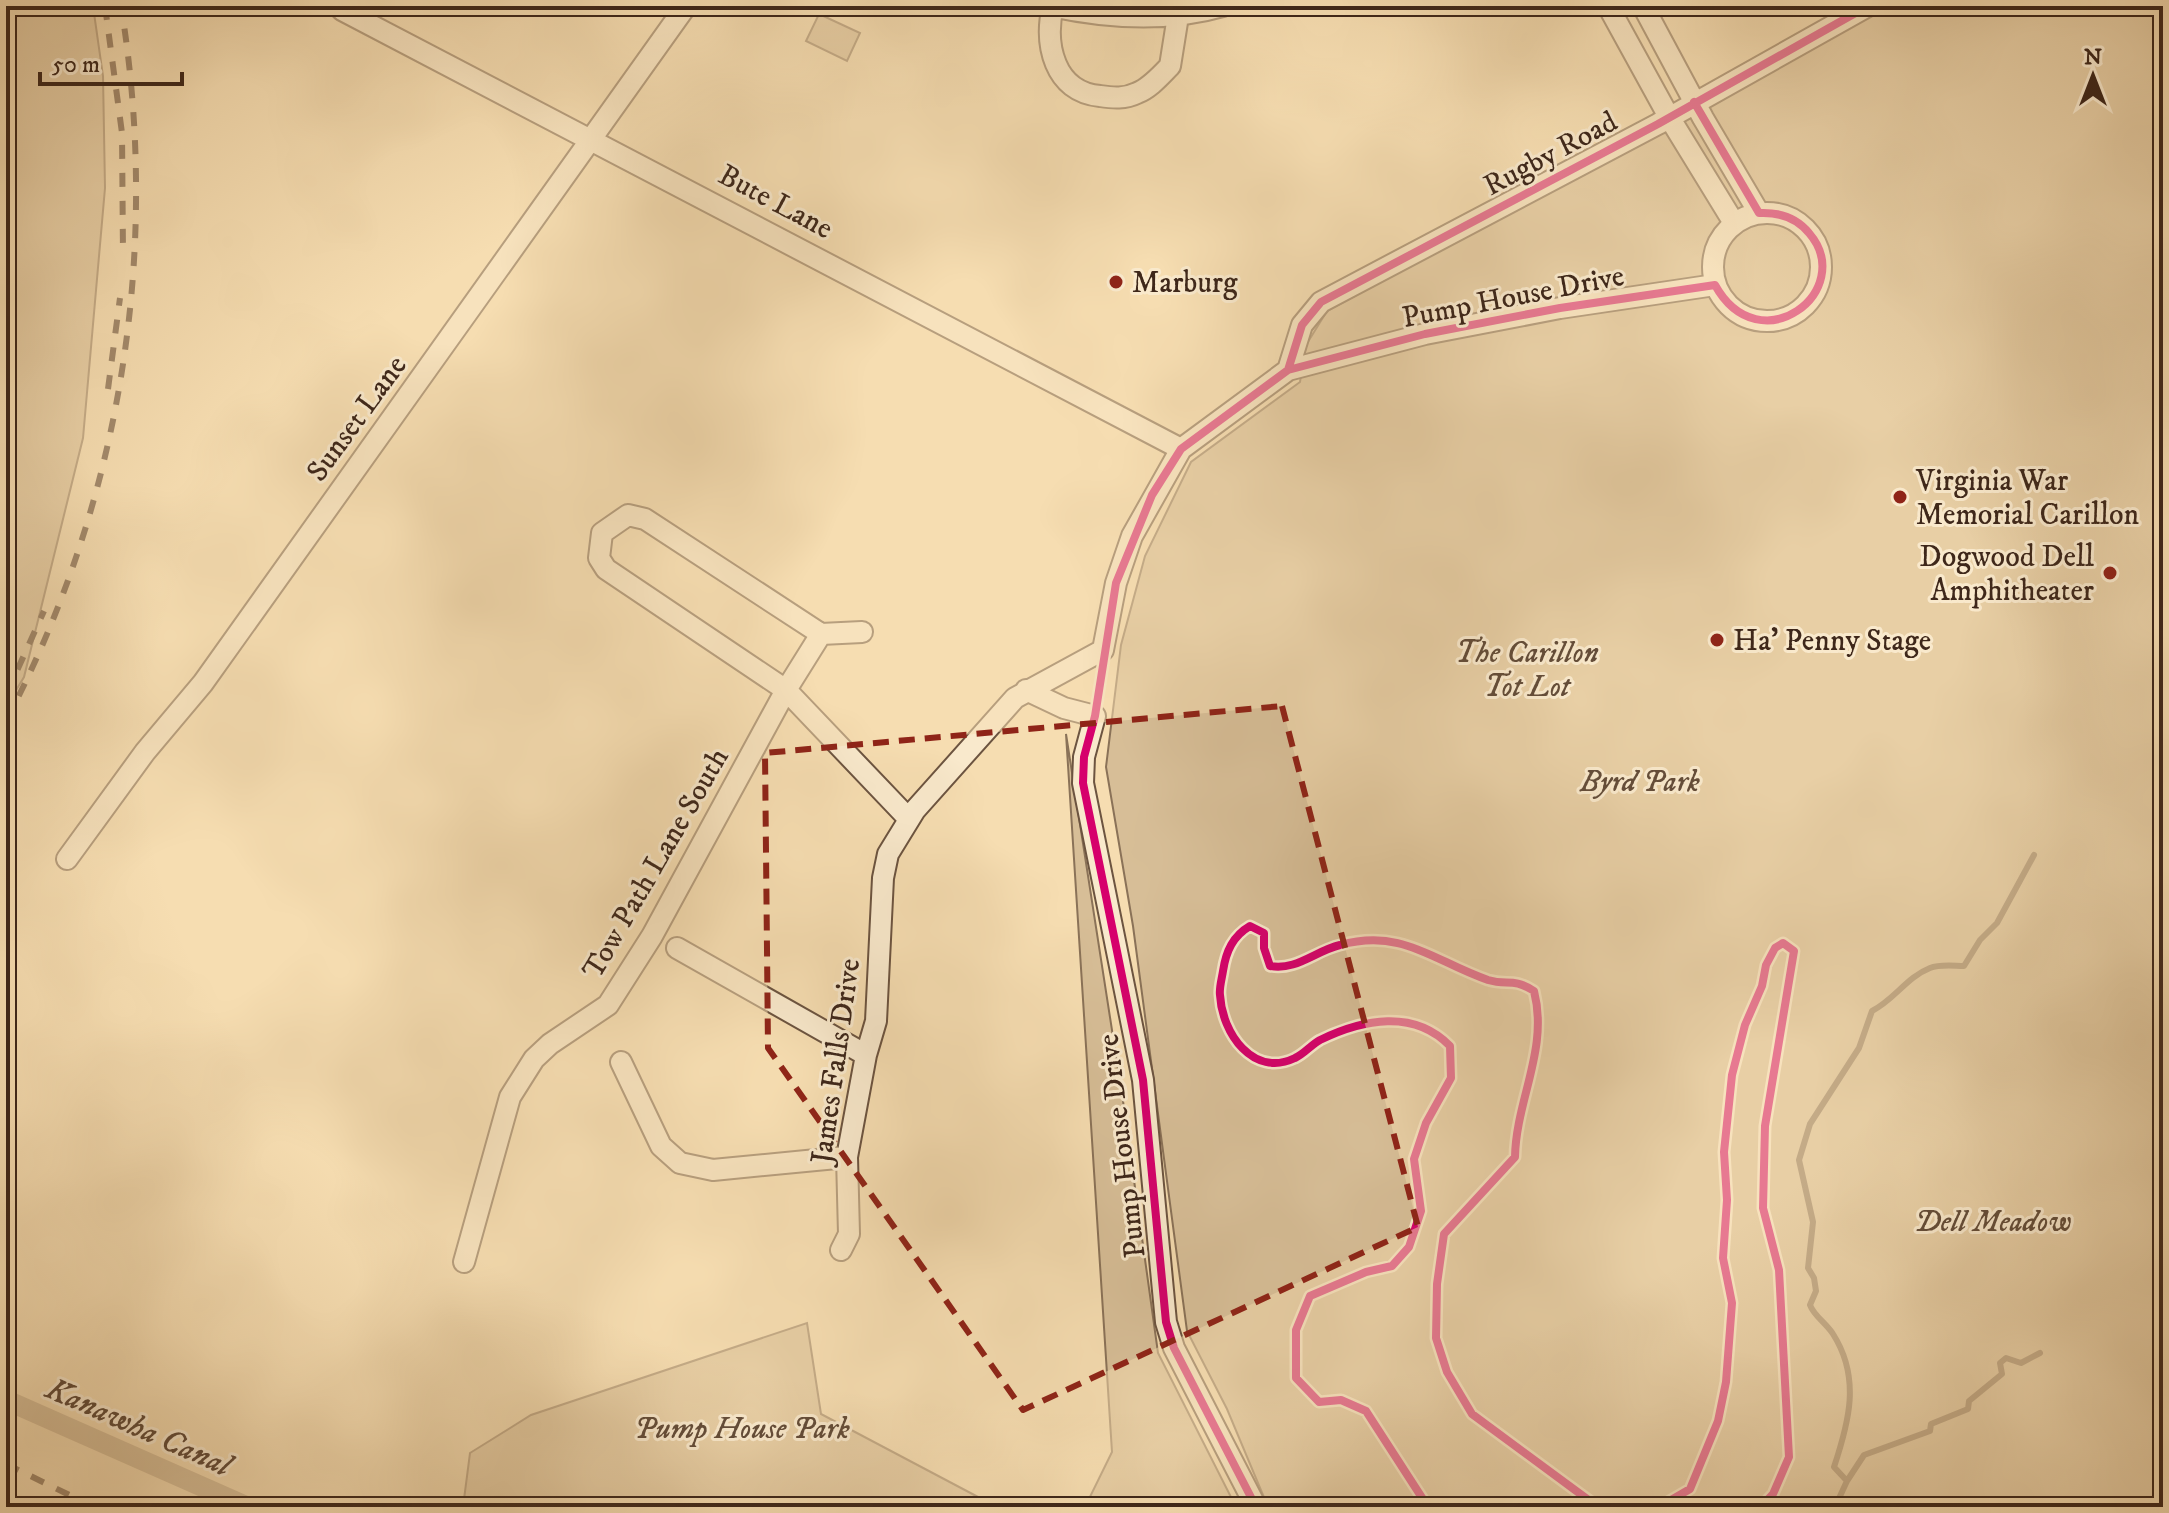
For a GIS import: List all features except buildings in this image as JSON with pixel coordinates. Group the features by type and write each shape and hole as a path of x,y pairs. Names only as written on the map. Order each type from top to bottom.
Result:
{"street":[{"name":"Sunset Lane","path":"67,859 145,752 203,683 686,6"},
{"path":"1178,16 1170,66 1138,93 1120,98 1093,96 1069,85 1050,48 1048,32 1052,6 1094,15 1178,16 1223,6"},
{"path":"1608,6 1669,117 1734,223"},
{"path":"1643,6 1694,102 1759,213"},
{"name":"Rugby Road","path":"1288,370 1302,325 1321,302 1669,117 1868,6"},
{"name":"Bute Lane","path":"342,10 594,139 1181,449"},
{"path":"1759,213 1788,216 1813,237 1822,268 1811,299 1784,319 1751,319 1736,312 1715,285 1713,259 1716,247 1734,223 1759,213"},
{"name":"Pump House Drive","path":"1103,650 1116,583 1132,536 1181,449 1288,370 1440,331 1560,308 1715,285"},
{"path":"862,632 821,634 645,519 628,515 602,533 599,558 606,569 786,690 908,818"},
{"name":"Tow Path Lane South","path":"464,1262 510,1097 523,1075 550,1044 608,1005 652,936 786,690 821,634"},
{"name":"James Falls Drive","path":"841,1250 849,1234 847,1157 866,1055 876,1021 883,878 888,854 908,818 1026,690 1103,650"},
{"name":"Pump House Drive","path":"1026,690 1064,708 1095,716 1084,757 1083,783 1143,1080 1166,1322 1174,1348 1256,1507"},
{"path":"677,948 866,1055"},
{"path":"621,1062 661,1146 680,1163 713,1170 847,1157"}],"highlighted area":[{"path":"1282,706 1418,1227 1023,1410 768,1048 765,753"}],"green space":[{"path":"6,6 93,6 103,76 105,188 83,438 24,677 6,707"},
{"name":"Byrd Park","path":"1889,6 2163,6 2163,1507 1268,1507 1227,1409 1187,1331 1133,926 1106,767 1121,645 1145,556 1191,462 1300,382 1306,345 1327,311"},
{"path":"819,14 860,33 847,61 806,41"},
{"path":"1066,734 1123,1101 1158,1353 1236,1507 1085,1507 1112,1452"},
{"name":"Pump House Park","path":"807,1323 821,1414 997,1507 463,1507 470,1453 531,1415"}],"waterway":[{"path":"1835,1507 1847,1481 1834,1467 1848,1417 1850,1384 1842,1351 1810,1305 1816,1291 1808,1268 1813,1222 1799,1160 1810,1124 1859,1048 1872,1011 1930,968 1964,966 1980,940 1997,923 2034,855"},
{"path":"1847,1481 1864,1455 1930,1431 1931,1424 1968,1409 1969,1401 2002,1374 2000,1363 2006,1358 2021,1363 2040,1353"},
{"name":"Kanawha Canal","path":"6,1400 248,1507"}],"railway":[{"path":"105,6 122,133 123,254"},
{"path":"6,721 46,637 78,551 103,463 122,373 133,282 136,190 132,98 121,6"},
{"path":"108,389 120,298"},
{"path":"6,695 44,611"},
{"path":"6,1464 94,1507"}],"cycle path":[{"path":"1288,370 1302,325 1321,302 1658,124 1868,6"},
{"path":"1256,1507 1174,1348 1166,1322 1143,1080 1083,783 1084,757 1095,716 1116,583 1152,495 1181,449 1288,370 1425,334 1560,308 1715,285 1734,308 1756,319 1777,319 1797,311 1813,296 1821,277 1821,255 1809,233 1799,223 1773,213 1759,213 1694,102"},
{"path":"1428,1507 1366,1411 1341,1400 1319,1402 1296,1378 1296,1330 1310,1296 1366,1272 1392,1266 1409,1247 1421,1211 1414,1159 1426,1123 1451,1078 1450,1046 1421,1026 1388,1021 1336,1033 1280,1063 1253,1057 1242,1048 1227,1024 1220,992 1228,951 1239,934 1250,926 1264,933 1264,948 1270,966 1288,966 1340,945 1382,941 1417,949 1488,980 1515,983 1534,991 1538,1033 1520,1115 1515,1157 1444,1234 1437,1284 1436,1338 1447,1372 1472,1414 1598,1507"},
{"path":"1659,1507 1690,1489 1718,1421 1726,1382 1732,1303 1723,1258 1727,1200 1724,1152 1732,1075 1766,965 1775,948 1783,943 1794,951 1765,1126 1763,1208 1779,1270 1789,1457 1773,1494 1761,1507"}],"place":[{"name":"Marburg","path":"1116,282"},
{"name":"Virginia War Memorial Carillon","path":"1900,497"},
{"name":"Dogwood Dell Amphitheater","path":"2110,573"},
{"name":"Ha' Penny Stage","path":"1717,640"}],"park label":[{"name":"The Carillon Tot Lot","path":"1527,669"},
{"name":"Dell Meadow","path":"1993,1221"}]}
